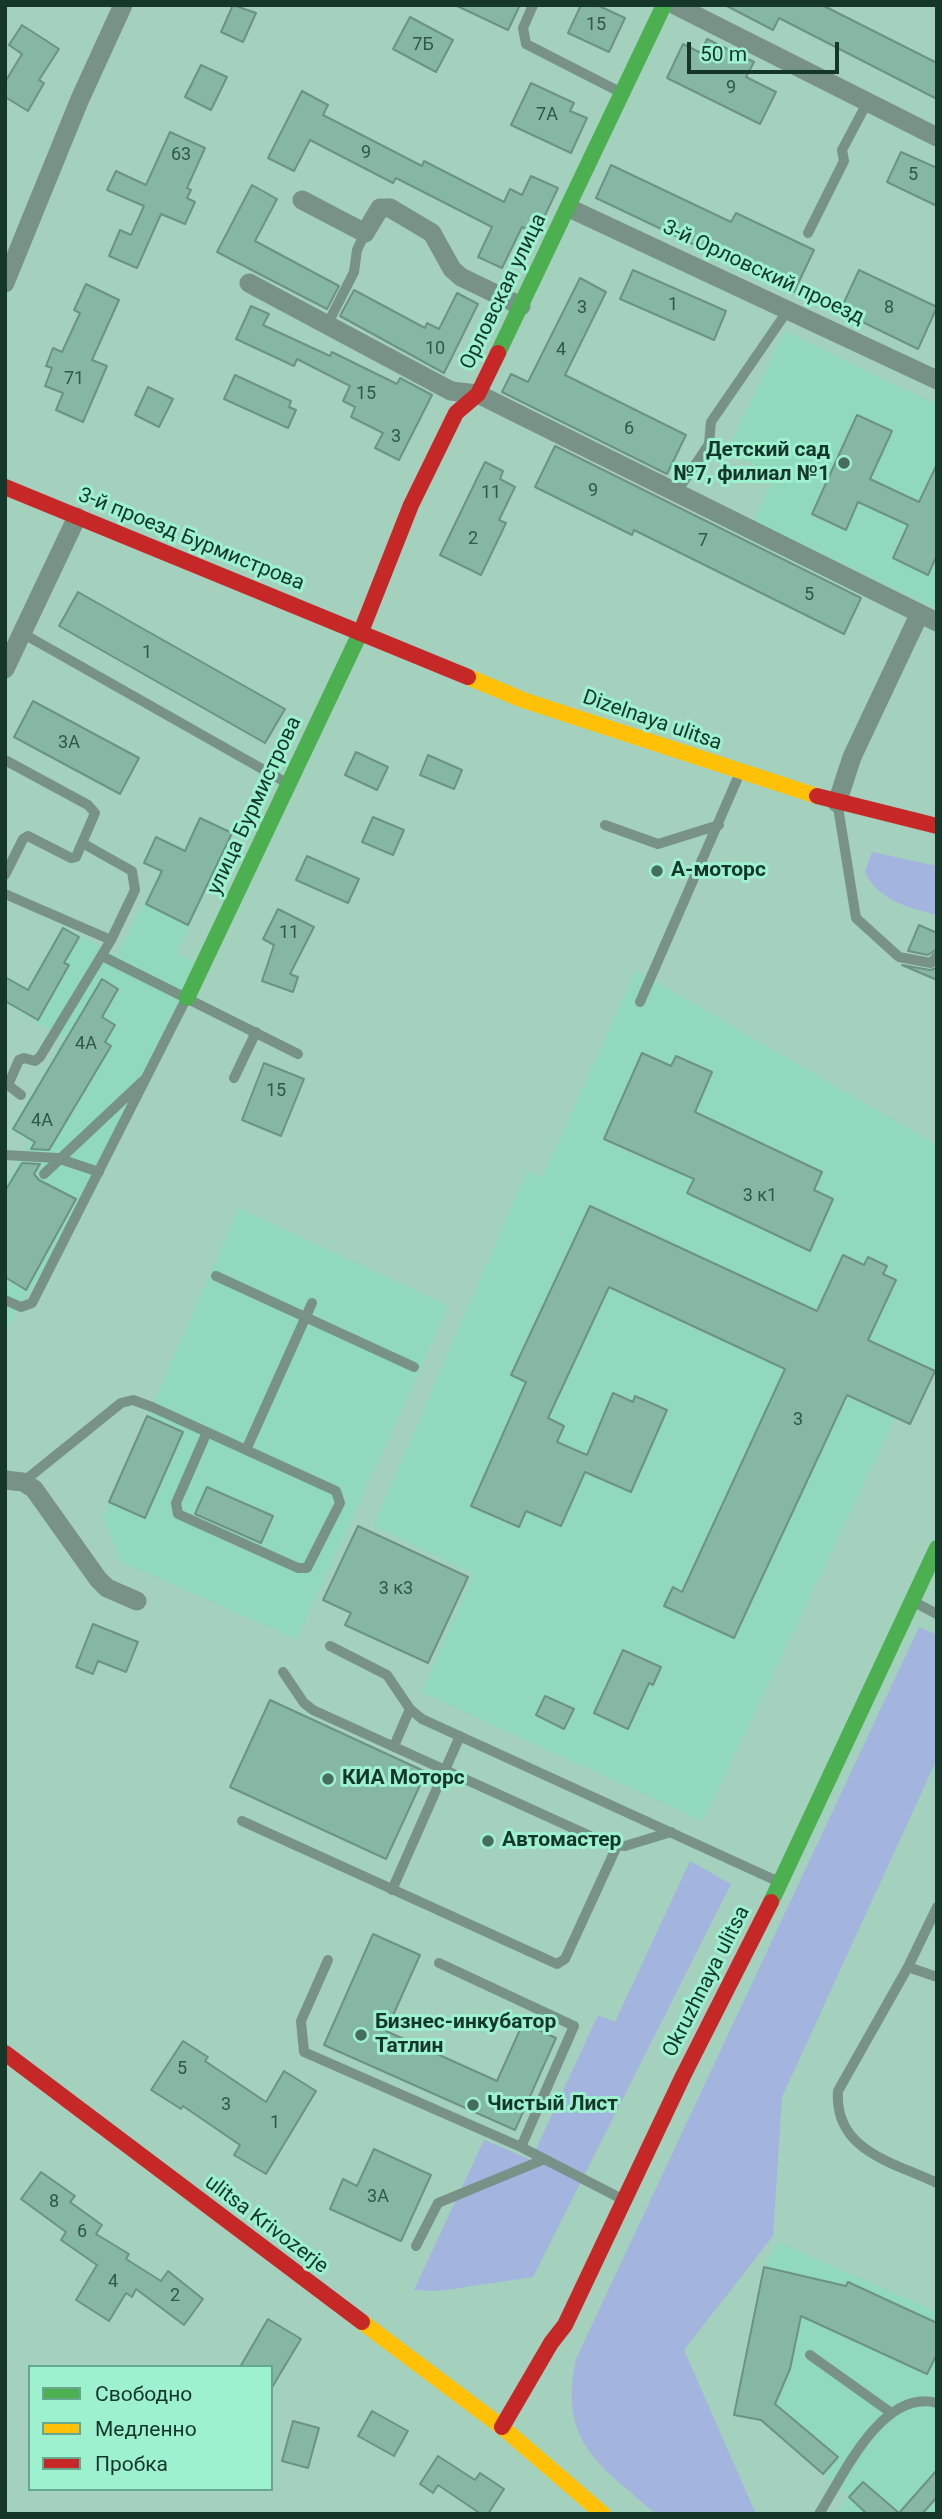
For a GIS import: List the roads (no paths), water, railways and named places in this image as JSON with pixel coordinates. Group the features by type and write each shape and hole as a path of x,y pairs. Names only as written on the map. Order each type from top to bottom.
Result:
{"main road":[{"name":"Орловская улица","path":"361,632 411,505 456,413 478,394 569,208 620,92 664,5"},
{"name":"3-й проезд Бурмистрова","path":"5,487 361,632"},
{"name":"Dizelnaya ulitsa","path":"361,632 523,700 837,803 937,826"},
{"name":"улица Бурмистрова","path":"187,998 361,632"},
{"name":"Okruzhnaya ulitsa","path":"502,2427 551,2343 565,2325 683,2076 780,1883 937,1548"},
{"name":"ulitsa Krivozerje","path":"5,2053 502,2427 603,2514"}],"street":[{"path":"5,283 80,99 123,5"},
{"path":"675,5 937,136"},
{"path":"302,200 365,233 376,211 390,208 432,233 452,270 461,277 521,306"},
{"name":"3-й Орловский проезд","path":"569,208 937,380"},
{"path":"249,283 451,391 478,394 928,618 852,757 837,803"},
{"path":"5,669 76,517"},
{"path":"14,1481 34,1489 107,1588 137,1601"}],"lane":[{"path":"533,5 523,28 526,44 620,92"},
{"path":"808,233 844,161 842,150 867,103"},
{"path":"328,323 354,272 357,250 365,233"},
{"path":"676,493 709,444 710,422 788,310"},
{"path":"22,634 289,784"},
{"path":"5,760 93,809 95,820 78,855 71,858 25,837 5,876"},
{"path":"640,1002 740,773"},
{"path":"837,803 856,918 899,957 931,962 937,956"},
{"path":"605,825 658,844 719,825"},
{"path":"21,1095 8,1085 19,1060 24,1058 35,1061 40,1057 102,956 135,890 132,871 124,864 84,844"},
{"path":"5,894 111,940"},
{"path":"102,956 298,1054"},
{"path":"5,1300 21,1307 32,1303 187,998"},
{"path":"234,1079 256,1032"},
{"path":"44,1174 57,1158 148,1077"},
{"path":"5,1155 57,1158 99,1172"},
{"path":"216,1276 414,1367"},
{"path":"246,1450 312,1303"},
{"path":"14,1481 126,1400 145,1404 207,1432 246,1450 339,1494 340,1503 307,1568 298,1568 178,1514 176,1503 207,1432"},
{"path":"913,1601 937,1614"},
{"path":"330,1646 387,1675 410,1709 422,1719 780,1883"},
{"path":"283,1672 308,1706 617,1846 671,1832"},
{"path":"394,1746 410,1709"},
{"path":"392,1890 460,1736"},
{"path":"242,1821 557,1964 565,1959 617,1846"},
{"path":"937,1907 908,1967 838,2091 837,2106 847,2136 859,2146 937,2183"},
{"path":"328,1960 301,2021 304,2052 521,2147 626,2201"},
{"path":"439,1963 574,2026 521,2147"},
{"path":"908,1967 937,1977"},
{"path":"416,2246 438,2203 545,2159"},
{"path":"810,2355 890,2412"},
{"path":"819,2514 878,2424 890,2412 908,2403 937,2403"}],"place":[{"name":"Детский сад №7, филиал №1","path":"844,463"},
{"name":"А-моторс","path":"657,871"},
{"name":"КИА Моторс","path":"328,1779"},
{"name":"Автомастер","path":"488,1841"},
{"name":"Бизнес-инкубатор Татлин","path":"361,2035"},
{"name":"Чистый Лист","path":"473,2105"}]}
